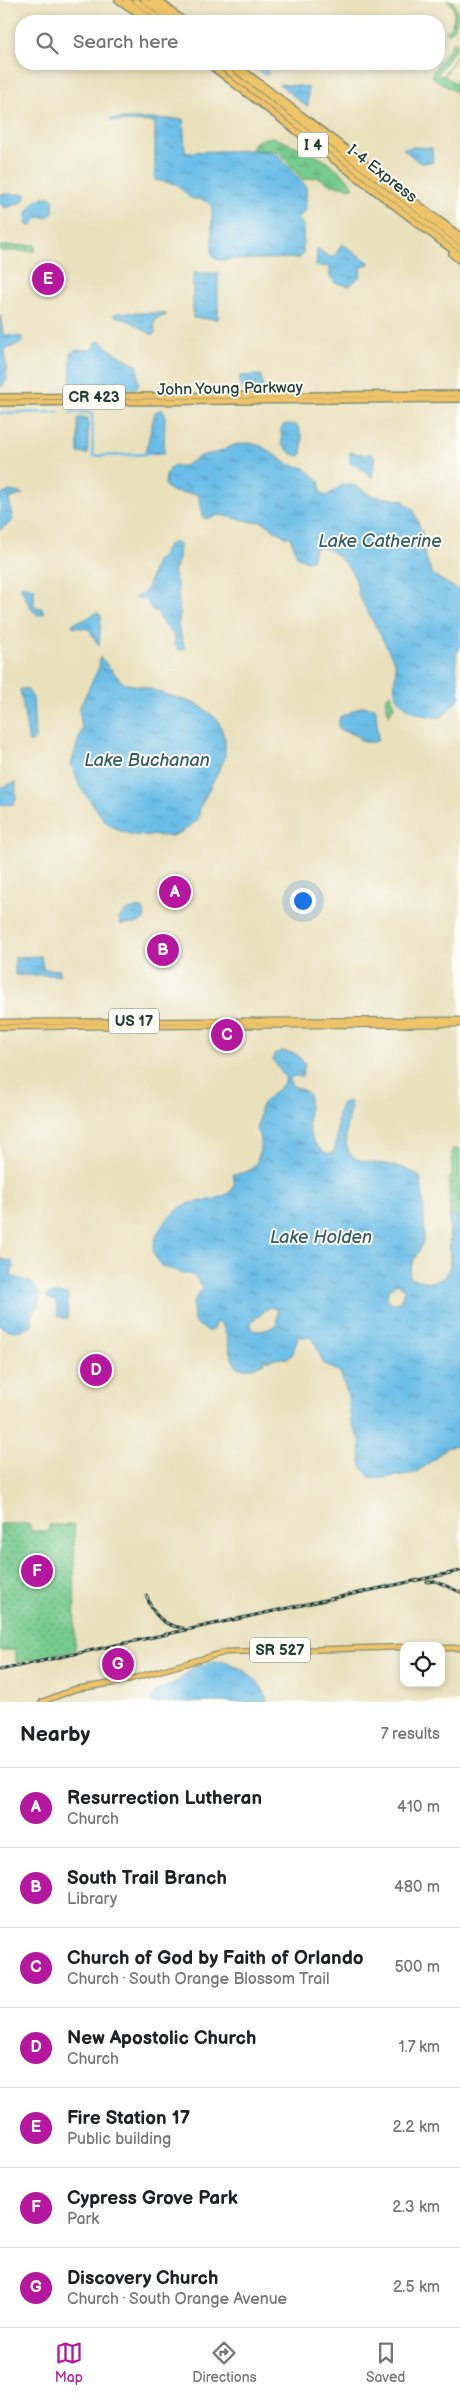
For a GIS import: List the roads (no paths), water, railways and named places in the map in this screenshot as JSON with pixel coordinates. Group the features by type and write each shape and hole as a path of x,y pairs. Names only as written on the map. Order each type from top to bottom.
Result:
{"highway":[{"path":"118,0 140,15"},
{"path":"126,0 146,15"},
{"path":"135,0 155,15"},
{"path":"144,0 164,15"},
{"path":"152,0 171,15"},
{"path":"159,0 177,15"},
{"name":"I 4","path":"216,70 460,256"},
{"name":"I-4 Express","path":"226,70 460,249"},
{"name":"I-4 Express","path":"236,70 460,242"},
{"name":"I 4","path":"243,70 423,208 460,234"},
{"path":"373,191 415,215"},
{"path":"438,240 460,261"},
{"path":"431,399 440,394"},
{"name":"John Young Parkway","path":"0,397 460,394"},
{"path":"363,400 377,395"},
{"path":"173,402 187,396"},
{"name":"John Young Parkway","path":"0,403 460,399"}],"main road":[{"path":"316,1024 322,1020"},
{"name":"US 17","path":"0,1027 184,1025 207,1021 460,1020"},
{"name":"US 17","path":"0,1022 460,1024"},
{"name":"SR 527","path":"42,1702 73,1689 120,1682 226,1652 400,1647"},
{"path":"445,1648 460,1648"}],"water":[{"path":"258,70 268,70 268,74 265,75"},
{"path":"279,84 308,87 308,106 306,106"},
{"path":"111,119 183,119 185,152 254,150 276,153 306,186 306,208 299,218 303,226 303,254 300,258 217,260 212,254 212,208 208,202 190,198 176,184 155,180 155,122 111,121"},
{"path":"413,147 432,148 433,162 420,163 403,149"},
{"path":"0,194 27,195 22,202 6,208 0,204"},
{"path":"44,197 51,197 53,200 53,213 48,217 36,218 32,226 27,225 26,220 30,208"},
{"path":"342,244 370,263 361,268 360,276 350,286 335,283 330,276 330,266 316,266 317,248 329,257 334,257"},
{"path":"218,273 218,319 193,318 193,274"},
{"path":"117,313 164,313 167,315 157,318 154,323 155,333 152,335 132,322 113,315"},
{"path":"0,314 3,332 6,335 22,337 23,342 5,350 7,380 0,388"},
{"path":"100,341 109,349 138,366 138,386 134,389 71,387 71,353 76,350 92,350 96,345 95,342"},
{"path":"261,375 263,388 244,389 240,386 240,376"},
{"path":"162,409 165,414 164,453 145,454 155,412"},
{"path":"78,418 88,418 88,454 78,453"},
{"path":"285,424 297,425 302,437 302,454 300,456 292,454 282,445 281,428"},
{"name":"Lake Catherine","path":"249,443 261,446 288,464 305,468 319,481 321,493 326,496 345,484 352,484 373,496 402,500 413,509 422,533 424,554 433,575 460,591 460,645 456,655 456,666 460,697 442,717 414,712 407,708 397,697 394,661 359,596 354,576 337,556 321,547 315,548 312,560 307,561 297,556 290,536 286,537 261,521 254,522 220,515 204,519 198,494 173,492 165,486 166,475 172,466 185,466 200,456 219,452 234,445"},
{"path":"350,452 367,455 369,453 375,456 372,478 367,472 350,463"},
{"path":"10,491 23,494 9,499 13,520 0,530 0,495"},
{"path":"176,542 179,544 178,559 173,572 177,583 180,615 178,626 185,649 179,650 175,645 175,636 160,620 158,612 152,610 146,600 135,597 143,594 147,589 156,561 162,557 168,545"},
{"path":"22,585 34,588 34,606 42,608 44,614 38,615 33,611 20,587"},
{"path":"97,612 101,616 99,646 89,629 73,627 73,623 84,620"},
{"name":"Lake Buchanan","path":"100,657 123,683 144,687 199,705 218,720 225,739 225,758 200,807 198,820 182,832 172,836 134,835 118,830 105,821 80,787 71,764 82,729 79,709 99,667"},
{"path":"20,689 27,689 33,698 35,738 32,742 29,742"},
{"path":"363,706 375,708 376,711 378,740 375,742 365,742 359,739 358,736 341,730 338,726 340,717"},
{"path":"16,782 16,801 13,804 0,805 0,788"},
{"path":"140,908 145,912 144,920 136,924 120,924 119,918 123,913 131,909"},
{"path":"41,956 43,969 60,970 60,975 15,975 15,957"},
{"name":"Lake Holden","path":"282,1051 296,1054 305,1064 302,1077 292,1076 290,1079 291,1085 305,1091 309,1095 309,1126 312,1139 316,1145 327,1153 333,1153 337,1141 339,1109 342,1103 349,1101 351,1106 346,1131 347,1147 353,1156 363,1161 405,1169 420,1177 424,1237 411,1267 410,1278 430,1282 445,1278 450,1266 450,1215 460,1218 460,1444 446,1448 415,1473 376,1479 370,1477 361,1466 360,1440 351,1421 348,1396 340,1372 323,1363 316,1345 310,1337 298,1337 292,1355 288,1358 272,1359 270,1361 264,1359 264,1363 252,1368 238,1368 231,1356 222,1324 216,1322 212,1331 208,1331 194,1322 193,1303 202,1288 195,1276 163,1267 154,1255 155,1241 158,1233 173,1214 185,1205 225,1195 231,1190 234,1183 233,1174 246,1172 257,1161 260,1150 260,1138 256,1129 262,1105 286,1079 273,1060 274,1054","holes":["398,1283 405,1290 400,1302 392,1303 387,1298 388,1293 391,1287","270,1307 277,1309 277,1323 266,1330 253,1330 252,1321"]},
{"path":"0,1259 12,1261 13,1268 10,1276 31,1282 40,1294 38,1306 32,1315 32,1326 23,1330 12,1331 0,1326"},
{"path":"48,1294 68,1294 67,1319 58,1316 56,1301 46,1298"},
{"path":"224,1661 238,1667 251,1676 262,1688 267,1702 149,1702 157,1691 178,1681 192,1668 200,1664"}],"waterway":[{"path":"0,413 58,412"},
{"path":"70,412 92,413 93,456 149,454"}],"railway":[{"path":"0,1670 460,1571"},
{"path":"427,1582 435,1581 460,1592"},
{"path":"147,1596 152,1608 160,1618 170,1625 183,1628"}],"place":[{"name":"Fire Station 17","path":"48,279"},
{"name":"Resurrection Lutheran","path":"175,892"},
{"name":"South Trail Branch","path":"163,950"},
{"name":"Church of God by Faith of Orlando","path":"227,1035"},
{"name":"New Apostolic Church","path":"96,1370"},
{"name":"Cypress Grove Park","path":"37,1571"},
{"name":"Discovery Church","path":"118,1664"}]}
